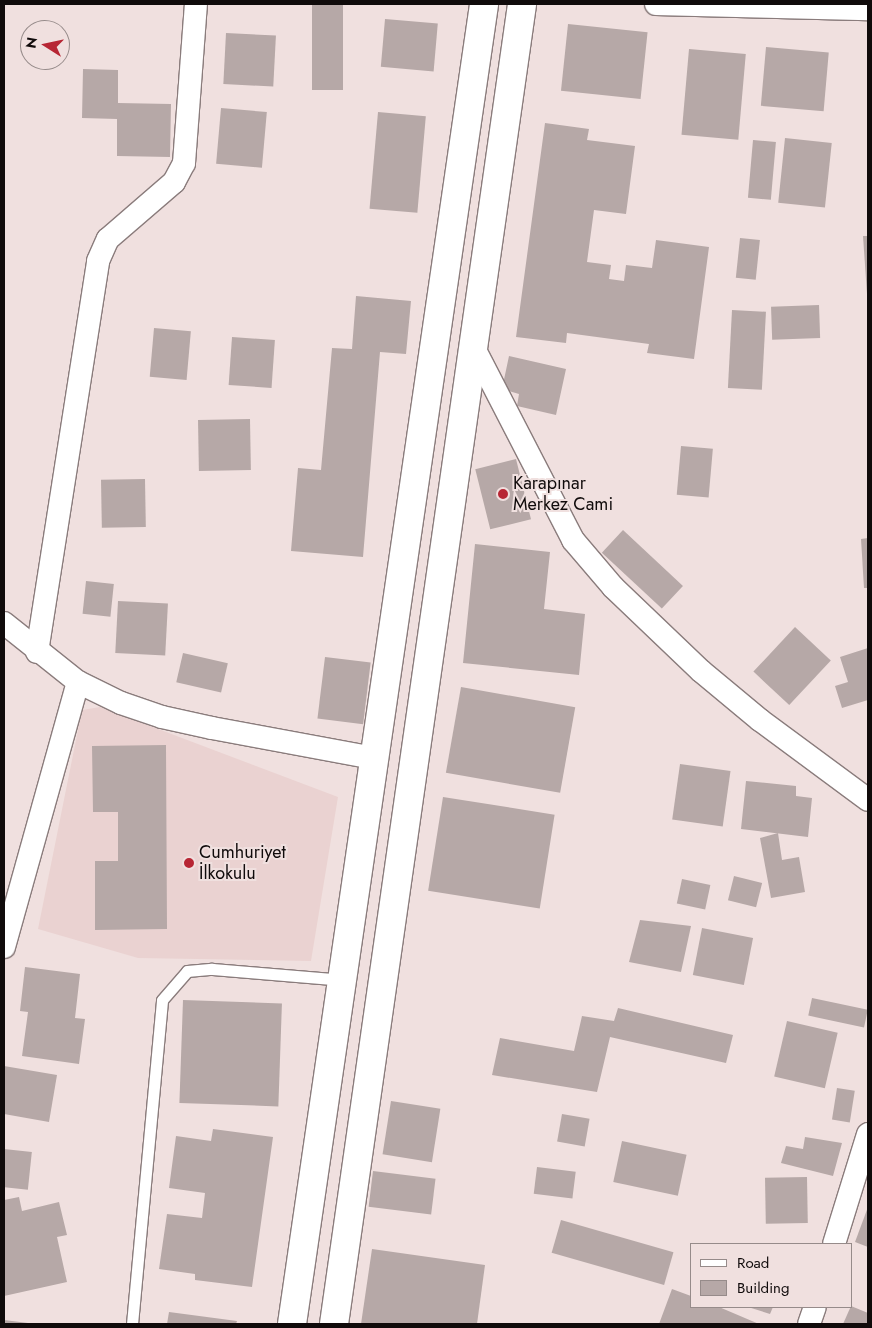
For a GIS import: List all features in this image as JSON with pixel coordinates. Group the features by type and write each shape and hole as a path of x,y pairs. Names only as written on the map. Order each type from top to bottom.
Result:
{"main road":[{"path":"292,1324 484,4"},
{"path":"334,1324 522,4"}],"street":[{"path":"37,652 98,261 108,239 169,187 184,163 196,4"},
{"path":"656,4 868,9"},
{"path":"474,348 573,540 613,587 701,671 760,720 868,800"},
{"path":"4,623 37,652 78,682 162,717 374,758"},
{"path":"4,947 78,682"},
{"path":"834,1243 868,1134"},
{"path":"809,1324 815,1308"}],"lane":[{"path":"132,1324 162,1000 187,972 212,969 342,980"}],"shaded area":[{"name":"Cumhuriyet İlkokulu","path":"100,707 338,797 311,961 138,958 38,929 82,710"}],"building":[{"path":"312,4 343,4 343,90 312,90"},
{"path":"385,19 438,24 434,71 381,67"},
{"path":"568,24 648,32 641,99 561,91"},
{"path":"226,33 276,36 273,87 223,84"},
{"path":"766,47 829,52 824,111 761,106"},
{"path":"689,49 746,54 738,140 682,135"},
{"path":"83,69 118,70 118,103 171,104 170,157 117,156 117,119 82,118"},
{"path":"221,108 267,112 262,168 216,164"},
{"path":"378,112 426,116 417,213 370,209"},
{"path":"545,123 589,129 587,140 635,146 626,214 594,210 587,262 611,265 609,279 624,281 626,265 652,268 656,240 709,247 694,359 647,353 649,344 567,333 566,343 516,337"},
{"path":"785,138 832,143 825,208 778,203"},
{"path":"753,140 776,142 771,200 748,198"},
{"path":"863,236 868,236 868,294 867,294"},
{"path":"740,238 760,240 756,280 736,278"},
{"path":"356,296 411,301 406,354 380,352 363,557 291,551 298,468 321,470 332,348 352,349"},
{"path":"819,305 820,338 772,340 771,307"},
{"path":"732,310 766,312 762,390 728,388"},
{"path":"154,328 191,331 187,380 150,377"},
{"path":"232,337 275,340 272,388 229,385"},
{"path":"509,356 566,369 556,415 517,406 519,394 502,389"},
{"path":"250,419 251,470 199,471 198,420"},
{"path":"681,446 713,449 709,498 677,495"},
{"name":"Karapınar Merkez Cami","path":"516,459 531,519 490,529 475,469"},
{"path":"145,479 146,527 102,528 101,480"},
{"path":"623,530 683,586 662,609 602,553"},
{"path":"868,538 868,588 864,588 861,539"},
{"path":"475,544 550,552 544,609 585,614 579,675 463,663"},
{"path":"86,581 114,584 110,617 83,614"},
{"path":"118,601 168,604 165,656 115,653"},
{"path":"795,627 831,660 789,705 753,672"},
{"path":"868,648 868,700 842,708 835,686 848,682 840,657"},
{"path":"183,653 228,663 221,693 176,682"},
{"path":"325,657 371,663 363,724 317,719"},
{"path":"461,687 575,707 560,793 446,773"},
{"path":"166,745 167,929 95,930 95,861 118,861 118,812 93,812 92,746"},
{"path":"680,764 731,771 723,827 672,819"},
{"path":"746,781 796,786 796,796 812,798 808,837 741,829"},
{"path":"443,797 555,815 540,909 428,891"},
{"path":"778,833 782,860 799,857 805,892 771,898 760,838"},
{"path":"734,876 762,883 756,907 728,900"},
{"path":"682,879 710,885 705,909 677,903"},
{"path":"640,920 691,926 681,972 629,962"},
{"path":"702,928 753,938 744,985 693,975"},
{"path":"25,967 80,974 75,1018 85,1019 79,1064 22,1056 28,1012 20,1011"},
{"path":"812,998 868,1010 864,1027 808,1016"},
{"path":"183,1000 282,1003 278,1106 179,1103"},
{"path":"618,1008 733,1035 726,1063 610,1037 597,1092 492,1075 500,1038 574,1051 582,1016 614,1021"},
{"path":"787,1021 838,1033 825,1088 774,1077"},
{"path":"4,1066 57,1075 49,1122 4,1114"},
{"path":"837,1088 855,1091 850,1122 832,1120"},
{"path":"391,1101 440,1109 432,1162 383,1154"},
{"path":"562,1114 590,1119 585,1146 557,1142"},
{"path":"213,1129 273,1137 252,1287 195,1280 195,1274 159,1269 167,1214 202,1218 205,1193 169,1188 176,1136 211,1141"},
{"path":"805,1137 842,1143 833,1176 781,1163 786,1146 803,1149"},
{"path":"622,1141 687,1155 678,1196 613,1182"},
{"path":"4,1149 32,1152 28,1190 4,1187"},
{"path":"537,1167 576,1172 572,1199 534,1194"},
{"path":"373,1171 436,1179 431,1214 369,1207"},
{"path":"807,1177 808,1223 766,1224 765,1178"},
{"path":"19,1197 22,1211 59,1202 67,1235 57,1237 67,1282 4,1296 4,1200"},
{"path":"868,1207 868,1247 855,1242"},
{"path":"561,1220 673,1252 664,1285 552,1253"},
{"path":"372,1249 485,1265 477,1324 361,1324"},
{"path":"672,1289 690,1296 690,1308 721,1308 759,1324 659,1324"},
{"path":"852,1306 868,1313 868,1324 843,1324"},
{"path":"751,1308 773,1308 770,1314"},
{"path":"169,1312 237,1321 236,1324 167,1324"},
{"path":"4,1320 28,1323 28,1324 4,1324"}],"place":[{"name":"Karapınar Merkez Cami","path":"503,494"},
{"name":"Cumhuriyet İlkokulu","path":"189,863"}]}
